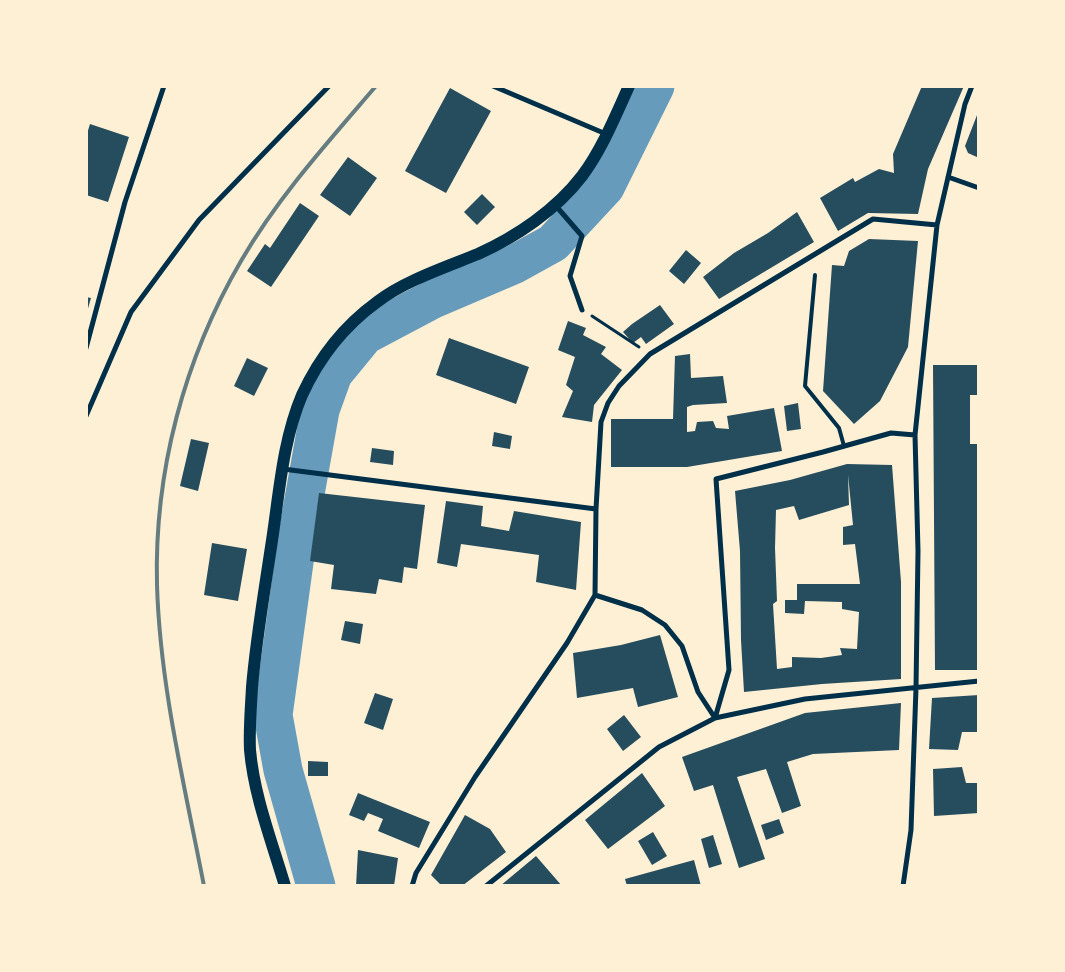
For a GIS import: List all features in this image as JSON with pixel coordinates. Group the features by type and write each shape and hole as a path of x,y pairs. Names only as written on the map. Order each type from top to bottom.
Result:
{"main road":[{"path":"285,886 258,792 250,750 251,706 255,654 283,469 290,436 302,397 327,352 353,321 379,300 399,288 483,252 524,228 556,205 582,177 606,134 629,86"}],"street":[{"path":"86,348 125,202 164,86"},
{"path":"86,416 131,312 199,220 329,86"},
{"path":"493,86 606,134"},
{"path":"903,886 911,830 916,688 918,551 915,435 937,225 965,104 972,86"},
{"path":"948,177 979,188"},
{"path":"556,205 582,236 570,276 582,310"},
{"path":"412,886 416,873 475,777 568,643 595,595 600,422 608,403 619,386 650,354 873,219 937,225"},
{"path":"715,718 729,670 716,479 892,433 915,435"},
{"path":"283,469 596,509"},
{"path":"595,595 642,610 665,625 682,646 698,692 715,718"},
{"path":"486,886 659,747 715,718 805,699 979,681"}],"lane":[{"path":"815,274 805,386 839,428 844,446"}],"path":[{"path":"582,310 650,354"}],"building":[{"path":"922,86 964,86 928,169 918,214 868,213 838,231 820,198 853,178 855,182 879,169 894,173 893,154"},
{"path":"450,88 491,111 446,193 405,171"},
{"path":"979,110 979,158 968,153 965,146"},
{"path":"90,124 129,137 108,202 86,195 86,137"},
{"path":"348,157 377,178 350,216 320,195"},
{"path":"482,194 495,207 477,225 464,212"},
{"path":"300,203 319,216 271,287 247,271 265,244 270,248"},
{"path":"797,212 814,242 719,299 703,277 734,253 768,233"},
{"path":"869,239 918,241 908,347 880,401 854,424 823,391 832,265 844,266 849,251"},
{"path":"686,250 701,263 684,284 669,271"},
{"path":"86,297 91,298 87,312 86,312"},
{"path":"660,305 674,324 646,344 641,337 633,343 623,332"},
{"path":"568,321 586,328 583,335 606,347 601,354 622,370 594,405 592,422 562,417 573,391 566,385 575,357 558,350"},
{"path":"449,338 529,367 516,404 436,375"},
{"path":"690,354 691,378 723,376 727,403 687,407 687,432 695,431 697,422 713,421 716,428 729,429 727,416 774,408 782,451 687,467 611,467 611,419 673,419 675,356"},
{"path":"247,358 268,368 254,396 234,386"},
{"path":"933,365 979,365 979,395 970,395 970,444 979,444 979,670 935,670"},
{"path":"798,403 801,429 787,431 784,406"},
{"path":"494,432 512,436 510,449 492,446"},
{"path":"191,439 209,443 198,491 180,486"},
{"path":"372,448 394,451 393,465 370,462"},
{"path":"847,464 892,465 901,582 901,679 822,684 744,692 741,640 740,551 735,491 790,480","holes":["848,475 853,525 843,527 843,545 855,544 860,584 797,584 797,600 785,600 785,613 804,614 805,601 842,602 842,609 859,612 857,649 840,648 842,655 821,658 792,657 792,667 777,669 773,604 777,601 776,510 794,506 799,520 849,505"]},
{"path":"319,493 425,505 417,569 404,567 402,583 379,579 376,594 331,589 334,565 310,561"},
{"path":"446,501 483,506 481,526 509,531 514,511 581,522 576,590 536,582 539,555 461,544 457,567 437,563"},
{"path":"212,543 247,549 238,601 204,595"},
{"path":"345,621 363,624 360,644 341,640"},
{"path":"660,635 678,697 638,707 633,688 577,698 573,653 621,645"},
{"path":"375,693 393,699 383,730 364,723"},
{"path":"979,695 979,732 962,732 958,750 929,749 932,698"},
{"path":"901,703 899,750 813,754 787,762 801,806 782,813 766,769 737,777 765,859 739,868 713,785 694,791 682,757 805,713"},
{"path":"624,715 641,737 623,751 607,729"},
{"path":"308,761 328,762 328,776 308,776"},
{"path":"962,767 966,783 979,783 979,813 934,816 933,769"},
{"path":"642,773 665,806 608,849 585,820"},
{"path":"358,793 430,822 419,848 378,831 383,819 368,813 364,821 349,815"},
{"path":"465,815 490,829 506,852 462,886 442,886 431,875"},
{"path":"779,819 784,833 766,840 761,825"},
{"path":"653,832 667,856 652,865 638,841"},
{"path":"713,835 722,864 709,868 701,839"},
{"path":"358,850 398,858 394,886 356,886"},
{"path":"536,856 562,886 500,886"},
{"path":"694,860 701,886 627,886 625,879"}],"waterway":[{"path":"316,886 283,770 273,715 298,533 320,410 333,374 365,335 433,299 515,264 553,243 605,187 655,86"}],"railway":[{"path":"204,886 174,737 159,623 157,543 167,459 176,417 203,337 221,298 255,237 287,192 376,86"}]}
